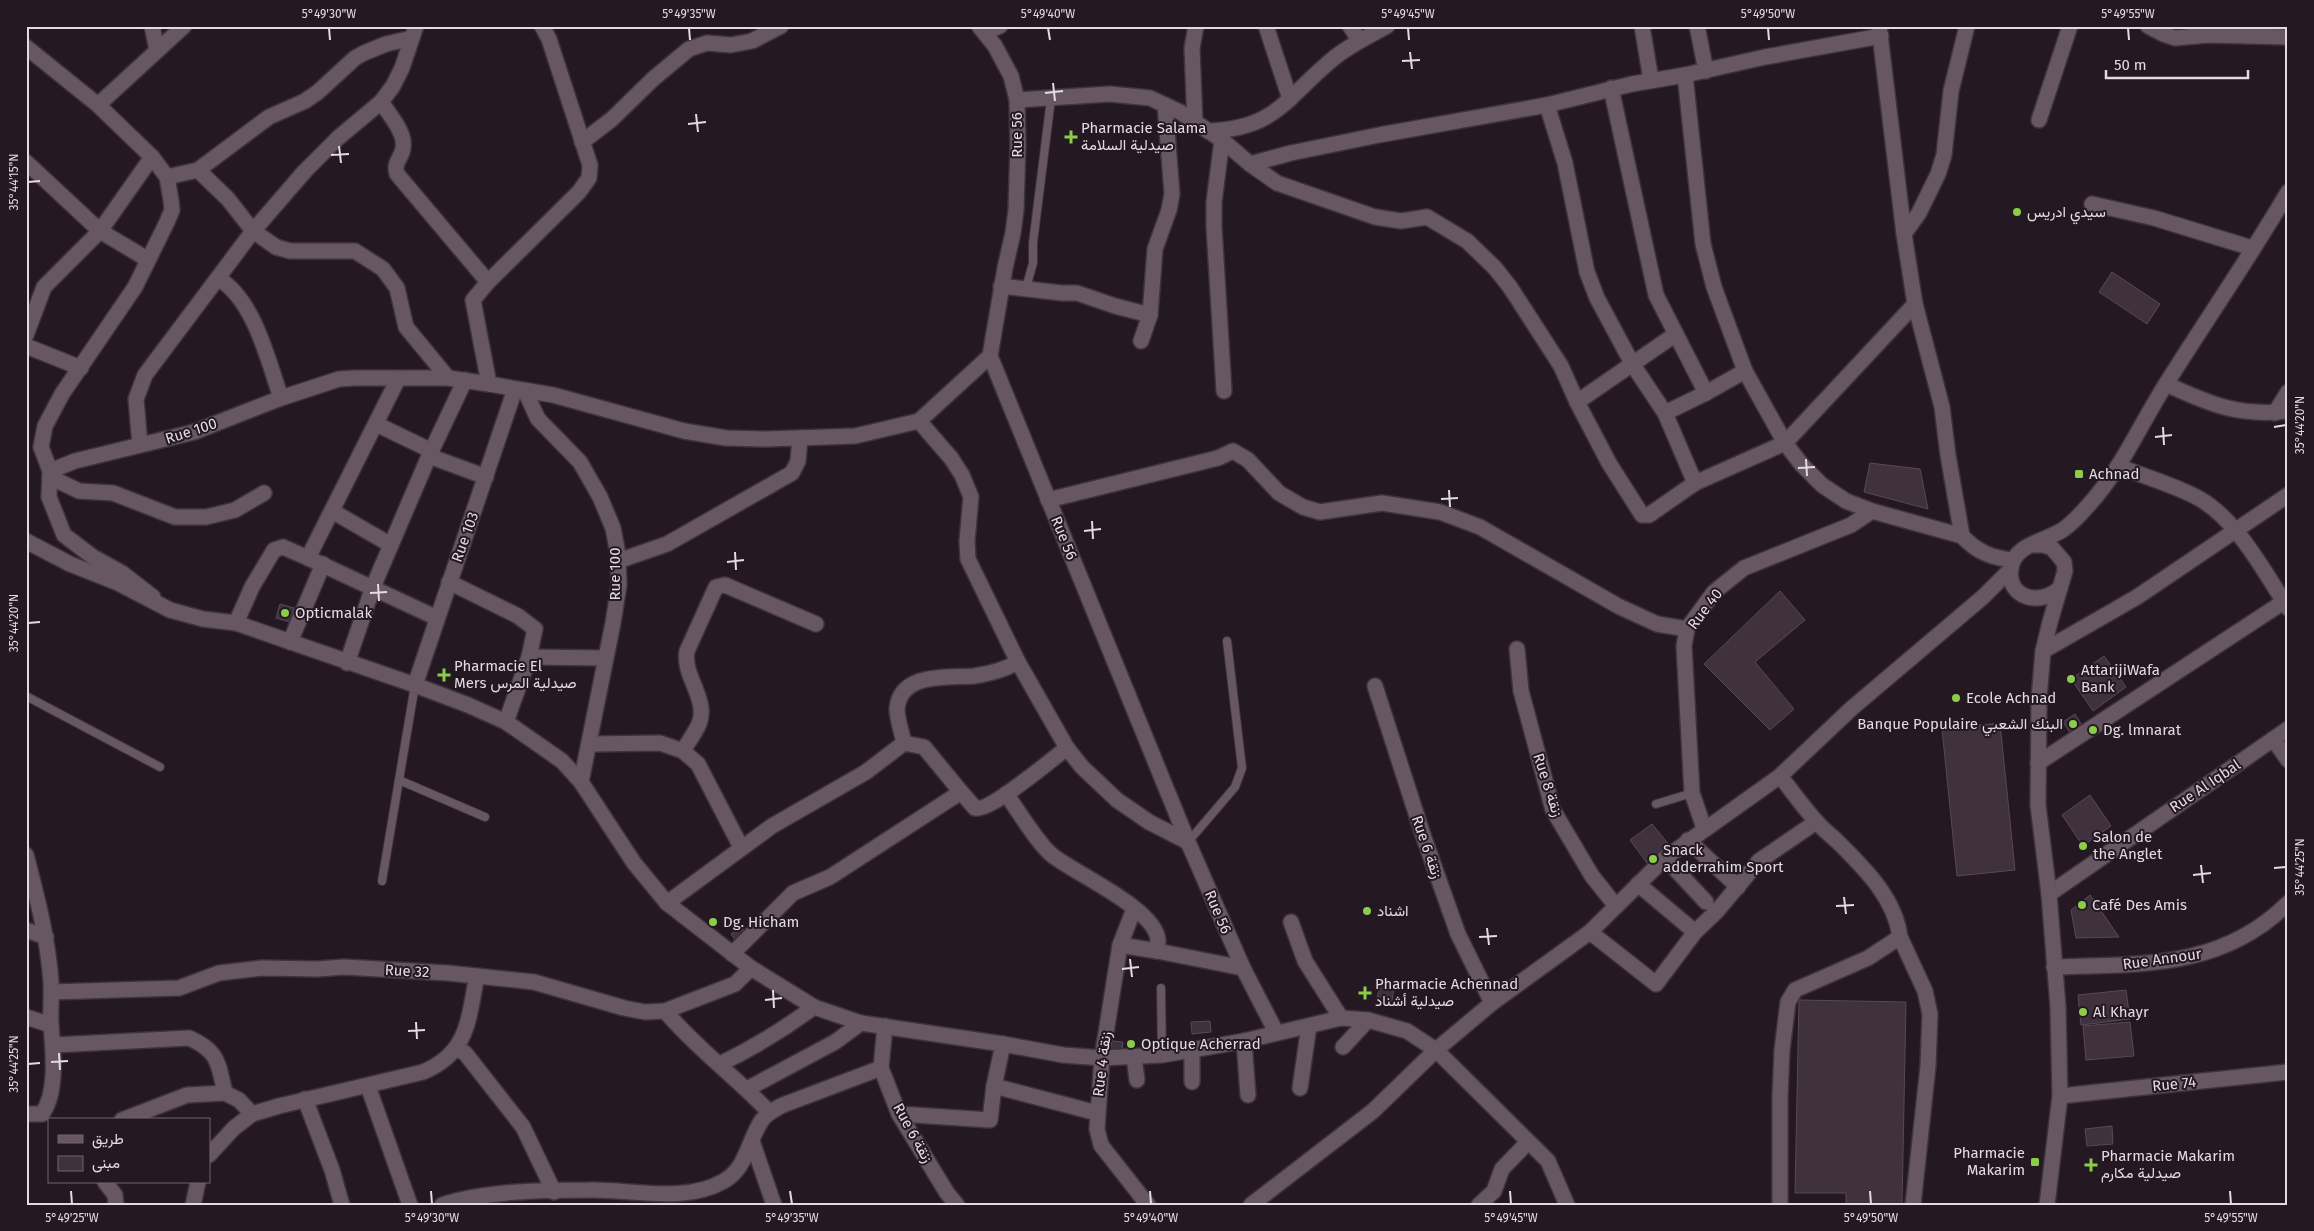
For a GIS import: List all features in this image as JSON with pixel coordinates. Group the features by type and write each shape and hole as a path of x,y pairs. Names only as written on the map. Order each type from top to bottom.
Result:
{"street":[{"path":"152,26 157,50"},
{"path":"98,105 184,26"},
{"path":"488,384 473,304 475,296 590,178 590,165 549,39 542,26"},
{"path":"582,142 612,119 653,79 688,49 707,43 731,45 752,41 780,26"},
{"path":"982,29 1000,26"},
{"path":"1195,123 1192,48 1196,26"},
{"path":"1266,26 1290,99"},
{"path":"1350,26 1359,40"},
{"path":"1208,131 1251,126 1278,110 1334,58 1359,40 1387,26"},
{"path":"1642,26 1651,80"},
{"path":"1697,26 1706,70"},
{"path":"1904,234 1919,213 1938,174 1944,155 1951,91 1967,26"},
{"path":"2039,120 2070,26"},
{"path":"2148,26 2162,34 2175,38 2248,31 2288,37"},
{"name":"Rue 56","path":"982,29 1011,76 1017,100 1016,210 990,356 1188,842 1243,968 1276,1032"},
{"path":"1250,164 1290,153 1379,135 1548,105 1611,88 1685,76 1880,31 1904,234 1915,304 1942,407 1962,536"},
{"path":"140,445 136,399 140,384 254,231 324,151 381,102 393,86 414,32"},
{"path":"167,177 198,170 269,117 305,101 318,92 364,53 414,32"},
{"path":"26,47 98,105 152,157 167,177 172,210 134,287 62,394 43,432 42,452 50,474 48,491 50,504 64,535 93,557 122,573 170,610"},
{"path":"1685,76 1703,244 1714,287 1745,370 1785,443 1802,465 1822,485 1846,501 1872,511 1962,536 1972,547 1984,554 2012,564"},
{"path":"1611,88 1656,295 1706,393"},
{"path":"1017,100 1117,94 1150,98 1165,104 1222,140 1250,164 1277,183 1338,206 1386,220 1427,217 1468,241 1495,268 1510,287 1561,366 1577,402 1609,463 1642,515 1649,515 1695,483 1785,443 1915,304"},
{"path":"381,102 403,140 403,152 395,164 397,174 488,282"},
{"path":"1141,341 1150,316 1155,249 1169,210 1172,194 1165,104"},
{"path":"1548,105 1565,163 1587,272 1608,321 1633,365 1665,413 1695,483"},
{"path":"1222,140 1214,219 1224,391"},
{"path":"26,335 44,287 100,231 152,157"},
{"path":"26,162 100,231 147,259"},
{"path":"198,170 228,199 254,231 276,247 290,251 355,251 383,269 397,288 406,327 448,378"},
{"path":"1251,1205 1373,1111 1436,1050 1492,1003 1590,932 1665,858 1704,828 1780,776 1852,708 1983,597 2025,548 2064,528 2098,494 2118,466 2166,384 2288,192"},
{"path":"2092,204 2154,218 2252,248"},
{"path":"218,279 231,288 246,307 264,348 281,398"},
{"path":"1001,286 1077,293 1150,316"},
{"path":"1577,402 1676,334"},
{"path":"26,346 81,368"},
{"path":"990,356 919,421 951,458 962,475 971,497 967,541 968,559 1018,662 1067,748 1082,767 1117,800 1149,822 1188,842"},
{"path":"1665,413 1706,393 1745,370"},
{"name":"Rue 100","path":"50,474 75,461 194,432 281,398 340,379 372,377 398,379 448,378 553,395 684,431 726,438 855,436 919,421"},
{"path":"308,558 398,379"},
{"path":"348,663 373,588 390,545 465,380"},
{"path":"2166,384 2215,406 2246,412 2281,412 2288,392"},
{"name":"Rue 100","path":"520,390 538,419 580,462 600,497 613,528 618,561 619,585 582,782"},
{"name":"Rue 103","path":"415,685 486,477 520,390"},
{"path":"376,424 431,453 486,477"},
{"path":"618,561 667,544 787,477 792,473 798,461 800,438"},
{"path":"1048,500 1218,458 1233,451 1248,460 1279,493 1303,507 1320,512 1382,503 1440,512 1480,526 1618,606 1657,624 1687,629"},
{"path":"2038,763 2286,603 2236,529 2200,499 2118,466"},
{"path":"50,474 79,491 113,493 175,517 206,517 235,510 264,493"},
{"path":"2043,651 2137,597 2288,494"},
{"path":"332,511 390,545"},
{"name":"Rue 40","path":"1704,828 1692,793 1684,646 1687,629 1714,592 1744,568 1851,525 1872,511"},
{"path":"2059,554 2064,528"},
{"path":"26,541 170,610 236,623 415,685 506,722 562,761 582,782 634,863 667,903 751,968 814,1007 861,1023 1063,1055 1102,1058 1162,1055 1244,1041 1341,1018 1368,1020 1407,1030 1436,1050 1548,1161 1567,1205"},
{"path":"2034,545 2043,545 2059,554 2064,562 2065,571 2043,651 2039,699 2038,805 2049,894 2058,1007 2060,1096 2047,1205"},
{"path":"236,623 252,587 274,550 283,547 437,618"},
{"path":"290,642 323,564"},
{"path":"2012,564 2014,586 2027,597 2036,599 2053,595 2060,588"},
{"path":"449,582 535,628 536,633 529,657 506,722"},
{"path":"683,751 699,723 701,713 700,701 685,661 687,652 716,587 725,585 816,624"},
{"path":"1983,597 2014,586"},
{"path":"2036,599 2050,622"},
{"name":"Rue 8 زنقة","path":"1517,649 1521,691 1553,810 1592,876 1616,906"},
{"path":"529,657 605,658"},
{"path":"904,743 897,709 902,691 914,682 932,678 976,676 1008,668 1018,662"},
{"name":"Rue 6 زنقة","path":"1374,686 1458,934 1492,1003"},
{"name":"Rue Al Iqbal","path":"2049,894 2288,729"},
{"path":"2273,739 2288,760"},
{"path":"589,744 660,743 683,751 698,764 741,847"},
{"path":"667,903 772,826 866,772 904,743 924,747 975,808 980,809 1006,794 1067,748"},
{"path":"1780,776 1816,822 1838,841 1880,888 1892,909 1898,923 1900,937 1925,991 1930,1014 1928,1066 1913,1205"},
{"path":"732,954 793,893 830,877 961,792"},
{"path":"1006,794 1050,854 1063,864 1098,883 1134,909 1153,929 1158,938 1156,951"},
{"path":"1590,932 1656,984 1695,932 1759,862 1816,822"},
{"path":"1688,840 1738,887"},
{"path":"26,855 46,937 51,992 51,1025 54,1045 51,1095 46,1117 26,1114"},
{"path":"1665,858 1706,902"},
{"path":"1638,884 1695,932"},
{"name":"Rue Annour","path":"2054,967 2129,964 2187,958 2216,950 2241,939 2287,908"},
{"name":"Rue 4 زنقة","path":"1134,909 1120,945 1102,1058 1096,1130 1101,1145 1148,1205"},
{"path":"1291,922 1305,961 1341,1018"},
{"path":"26,930 46,937"},
{"path":"1780,1205 1780,1087 1788,1002 1795,990 1868,958 1900,937"},
{"path":"1120,945 1243,968"},
{"name":"Rue 32","path":"51,992 179,988 219,973 262,968 317,969 344,966 534,982 644,1012 665,1011 735,984 751,968"},
{"path":"210,1154 234,1128 252,1114 305,1099 423,1072 440,1065 457,1049 468,1019 477,976"},
{"path":"720,1064 784,1028 814,1007"},
{"path":"665,1011 686,1037 720,1064 769,1112"},
{"path":"26,1017 51,1025"},
{"path":"1343,1047 1368,1020"},
{"path":"747,1089 835,1042 861,1023"},
{"name":"Rue 6 زنقة","path":"885,1026 881,1068 899,1114 957,1205"},
{"path":"1300,1088 1309,1026"},
{"path":"54,1045 189,1038 207,1046 214,1056 225,1093"},
{"path":"1244,1041 1248,1095"},
{"path":"899,1114 990,1120 994,1086 1003,1044"},
{"path":"457,1049 465,1053 513,1112 534,1148 554,1192"},
{"path":"1192,1049 1192,1082"},
{"path":"1134,1057 1137,1080"},
{"path":"442,1205 485,1194 589,1190 681,1193 705,1188 724,1181 734,1172 743,1161 762,1120 769,1112 881,1068"},
{"name":"Rue 74","path":"2060,1096 2288,1072"},
{"path":"368,1086 410,1205"},
{"path":"994,1086 1097,1113"},
{"path":"127,1118 187,1095 225,1093 239,1100 252,1114"},
{"path":"305,1099 332,1170 342,1205"},
{"path":"752,1141 774,1205"},
{"path":"1479,1205 1494,1191 1502,1169 1528,1142"},
{"path":"107,1184 115,1195 116,1205"},
{"path":"193,1205 198,1184"}],"lane":[{"path":"1026,288 1033,263 1033,243 1051,99"},
{"path":"1188,842 1235,787 1242,768 1227,641"},
{"path":"382,881 415,685"},
{"path":"26,696 160,767"},
{"path":"399,780 485,817"},
{"path":"1656,804 1692,793"},
{"path":"1161,988 1162,1055"}],"building":[{"path":"2112,272 2160,304 2147,324 2099,292"},
{"path":"1870,463 1920,469 1928,509 1864,492"},
{"path":"1780,591 1805,620 1755,662 1794,709 1770,730 1704,664"},
{"name":"Opticmalak","path":"280,604 294,608 290,622 276,618"},
{"path":"2104,656 2126,687 2093,711 2071,679"},
{"name":"Banque Populaire البنك الشعبي","path":"2075,714 2083,727 2071,734 2063,722"},
{"path":"2000,723 2015,870 1957,876 1942,729"},
{"path":"2090,795 2111,826 2083,846 2062,815"},
{"path":"1652,824 1670,846 1647,863 1630,840"},
{"path":"2090,895 2119,937 2076,938 2071,910"},
{"path":"741,926 747,934 736,941 731,934"},
{"path":"1380,984 1394,987 1392,1001 1377,999"},
{"path":"2126,990 2130,1019 2081,1025 2078,995"},
{"path":"1799,1000 1906,1002 1902,1205 1846,1205 1846,1193 1795,1193"},
{"path":"1210,1021 1211,1032 1192,1034 1191,1022"},
{"path":"2130,1022 2134,1056 2086,1060 2083,1026"},
{"path":"1111,1041 1123,1042 1122,1050 1110,1049"},
{"path":"2112,1126 2113,1144 2087,1146 2085,1129"}],"place":[{"name":"Pharmacie Salama صيدلية السلامة","path":"1071,137"},
{"name":"سيدي ادريس","path":"2017,212"},
{"name":"Achnad","path":"2079,474"},
{"name":"Opticmalak","path":"285,613"},
{"name":"Pharmacie El Mers صيدلية المرس","path":"444,675"},
{"name":"AttarijiWafa Bank","path":"2071,679"},
{"name":"Ecole Achnad","path":"1956,698"},
{"name":"Banque Populaire البنك الشعبي","path":"2073,724"},
{"name":"Dg. lmnarat","path":"2093,730"},
{"name":"Salon de the Anglet","path":"2083,846"},
{"name":"Snack adderrahim Sport","path":"1653,859"},
{"name":"Café Des Amis","path":"2082,905"},
{"name":"اشناد","path":"1367,911"},
{"name":"Dg. Hicham","path":"713,922"},
{"name":"Pharmacie Achennad صيدلية أشناد","path":"1365,993"},
{"name":"Al Khayr","path":"2083,1012"},
{"name":"Optique Acherrad","path":"1131,1044"},
{"name":"Pharmacie Makarim","path":"2035,1162"},
{"name":"Pharmacie Makarim صيدلية مكارم","path":"2091,1165"}]}
